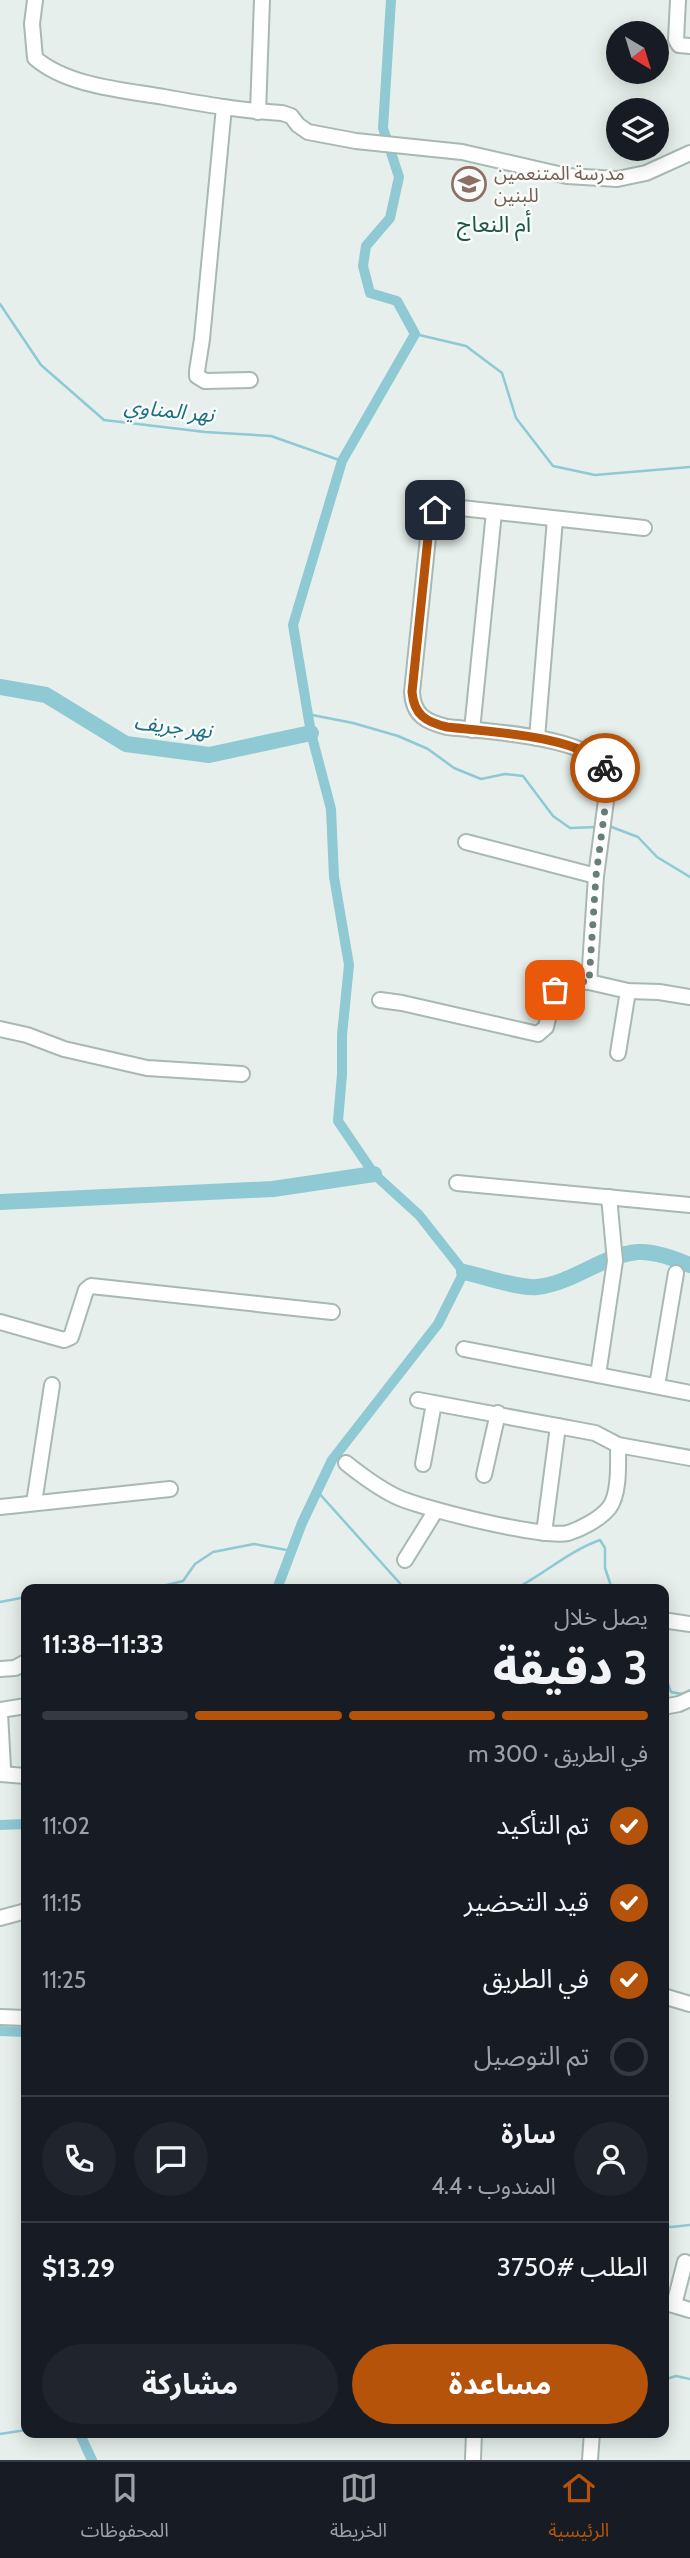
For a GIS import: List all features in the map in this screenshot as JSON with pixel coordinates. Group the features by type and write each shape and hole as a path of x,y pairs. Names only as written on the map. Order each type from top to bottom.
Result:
{"street":[{"path":"35,0 33,47 36,58 44,66 89,84 224,107 282,113 291,116 308,132 356,141 462,152 567,176 618,179 646,173 690,153"},
{"path":"258,112 262,0"},
{"path":"678,0 676,40 679,45 690,46"},
{"path":"224,107 197,376 205,381 250,380"},
{"path":"589,982 596,876 609,778 603,764 589,753 555,741 429,723 418,714 412,692 430,518 435,510 443,506 644,528"},
{"path":"472,730 494,512"},
{"path":"537,738 555,519"},
{"path":"466,842 596,876"},
{"path":"380,1000 538,1034 546,1027 557,979 589,982 628,991 690,997"},
{"path":"618,1053 628,991"},
{"path":"0,1029 27,1035 64,1049 147,1068 242,1074"},
{"path":"457,1183 690,1205"},
{"path":"598,1375 615,1261 609,1197"},
{"path":"657,1386 676,1273"},
{"path":"0,1322 64,1340 71,1337 86,1290 91,1286 332,1312"},
{"path":"464,1349 690,1393"},
{"path":"34,1503 52,1385"},
{"path":"418,1400 595,1433 618,1445 690,1458"},
{"path":"423,1464 434,1403"},
{"path":"484,1475 498,1413"},
{"path":"544,1533 558,1426"},
{"path":"346,1462 369,1481 397,1497 436,1510 544,1533 566,1533 589,1524 610,1507 618,1482 618,1445"},
{"path":"0,1507 170,1489"},
{"path":"405,1560 436,1510"},
{"path":"669,1620 690,1624"},
{"path":"0,1669 21,1665"},
{"path":"669,1706 690,1699"},
{"path":"21,1707 0,1712 3,1768 0,1774 21,1776"},
{"path":"0,1918 21,1912"},
{"path":"669,1998 690,2004"},
{"path":"0,2017 21,2018"},
{"path":"669,2301 685,2262"},
{"path":"669,2303 690,2310"},
{"path":"473,2460 474,2438"},
{"path":"590,2460 592,2438"}],"waterway":[{"path":"279,1584 302,1523 332,1460 438,1324 464,1272 419,1215 374,1174 338,1121 349,965 334,877 331,809 311,733 293,625 342,461 415,334 397,301 370,293 363,266 366,246 390,218 399,177 383,128 391,0"},
{"name":"نهر المناوي","path":"0,304 41,365 104,420 205,432 271,436 342,461"},
{"path":"415,334 466,346 502,373 516,418 553,466 595,475 690,467"},
{"name":"نهر جريف","path":"0,687 46,695 126,744 209,755 311,733"},
{"path":"307,714 398,736 428,749 454,768 481,779 505,774 523,776 553,816 570,828 598,827"},
{"path":"609,826 638,837 657,857 690,877"},
{"path":"0,1202 273,1189 374,1174"},
{"path":"464,1272 511,1284 537,1287 563,1280 612,1258 638,1252 658,1254 690,1265"},
{"path":"317,1491 401,1584"},
{"path":"524,1584 578,1550 600,1540 605,1548 605,1568 610,1584"},
{"path":"171,1584 183,1581 195,1564 213,1552 254,1544 292,1551"},
{"path":"0,1602 21,1598"},
{"path":"669,1686 671,1692 682,1694 690,1690"},
{"path":"0,1825 21,1824"},
{"path":"0,2031 21,2032"},
{"path":"669,2227 690,2225"},
{"path":"669,2378 676,2376 690,2379"},
{"path":"0,2434 21,2431"},
{"path":"82,2438 92,2460"}],"way so far":[{"path":"555,990 557,979 589,982 596,876 609,778 605,768"}],"place":[{"name":"مدرسة المتنعمين للبنين","path":"469,184"}],"district":[{"name":"أم النعاج","path":"494,224"}],"route":[{"path":"435,510 430,518 412,692 418,714 429,723 447,727 555,741 589,753 605,768"}]}
